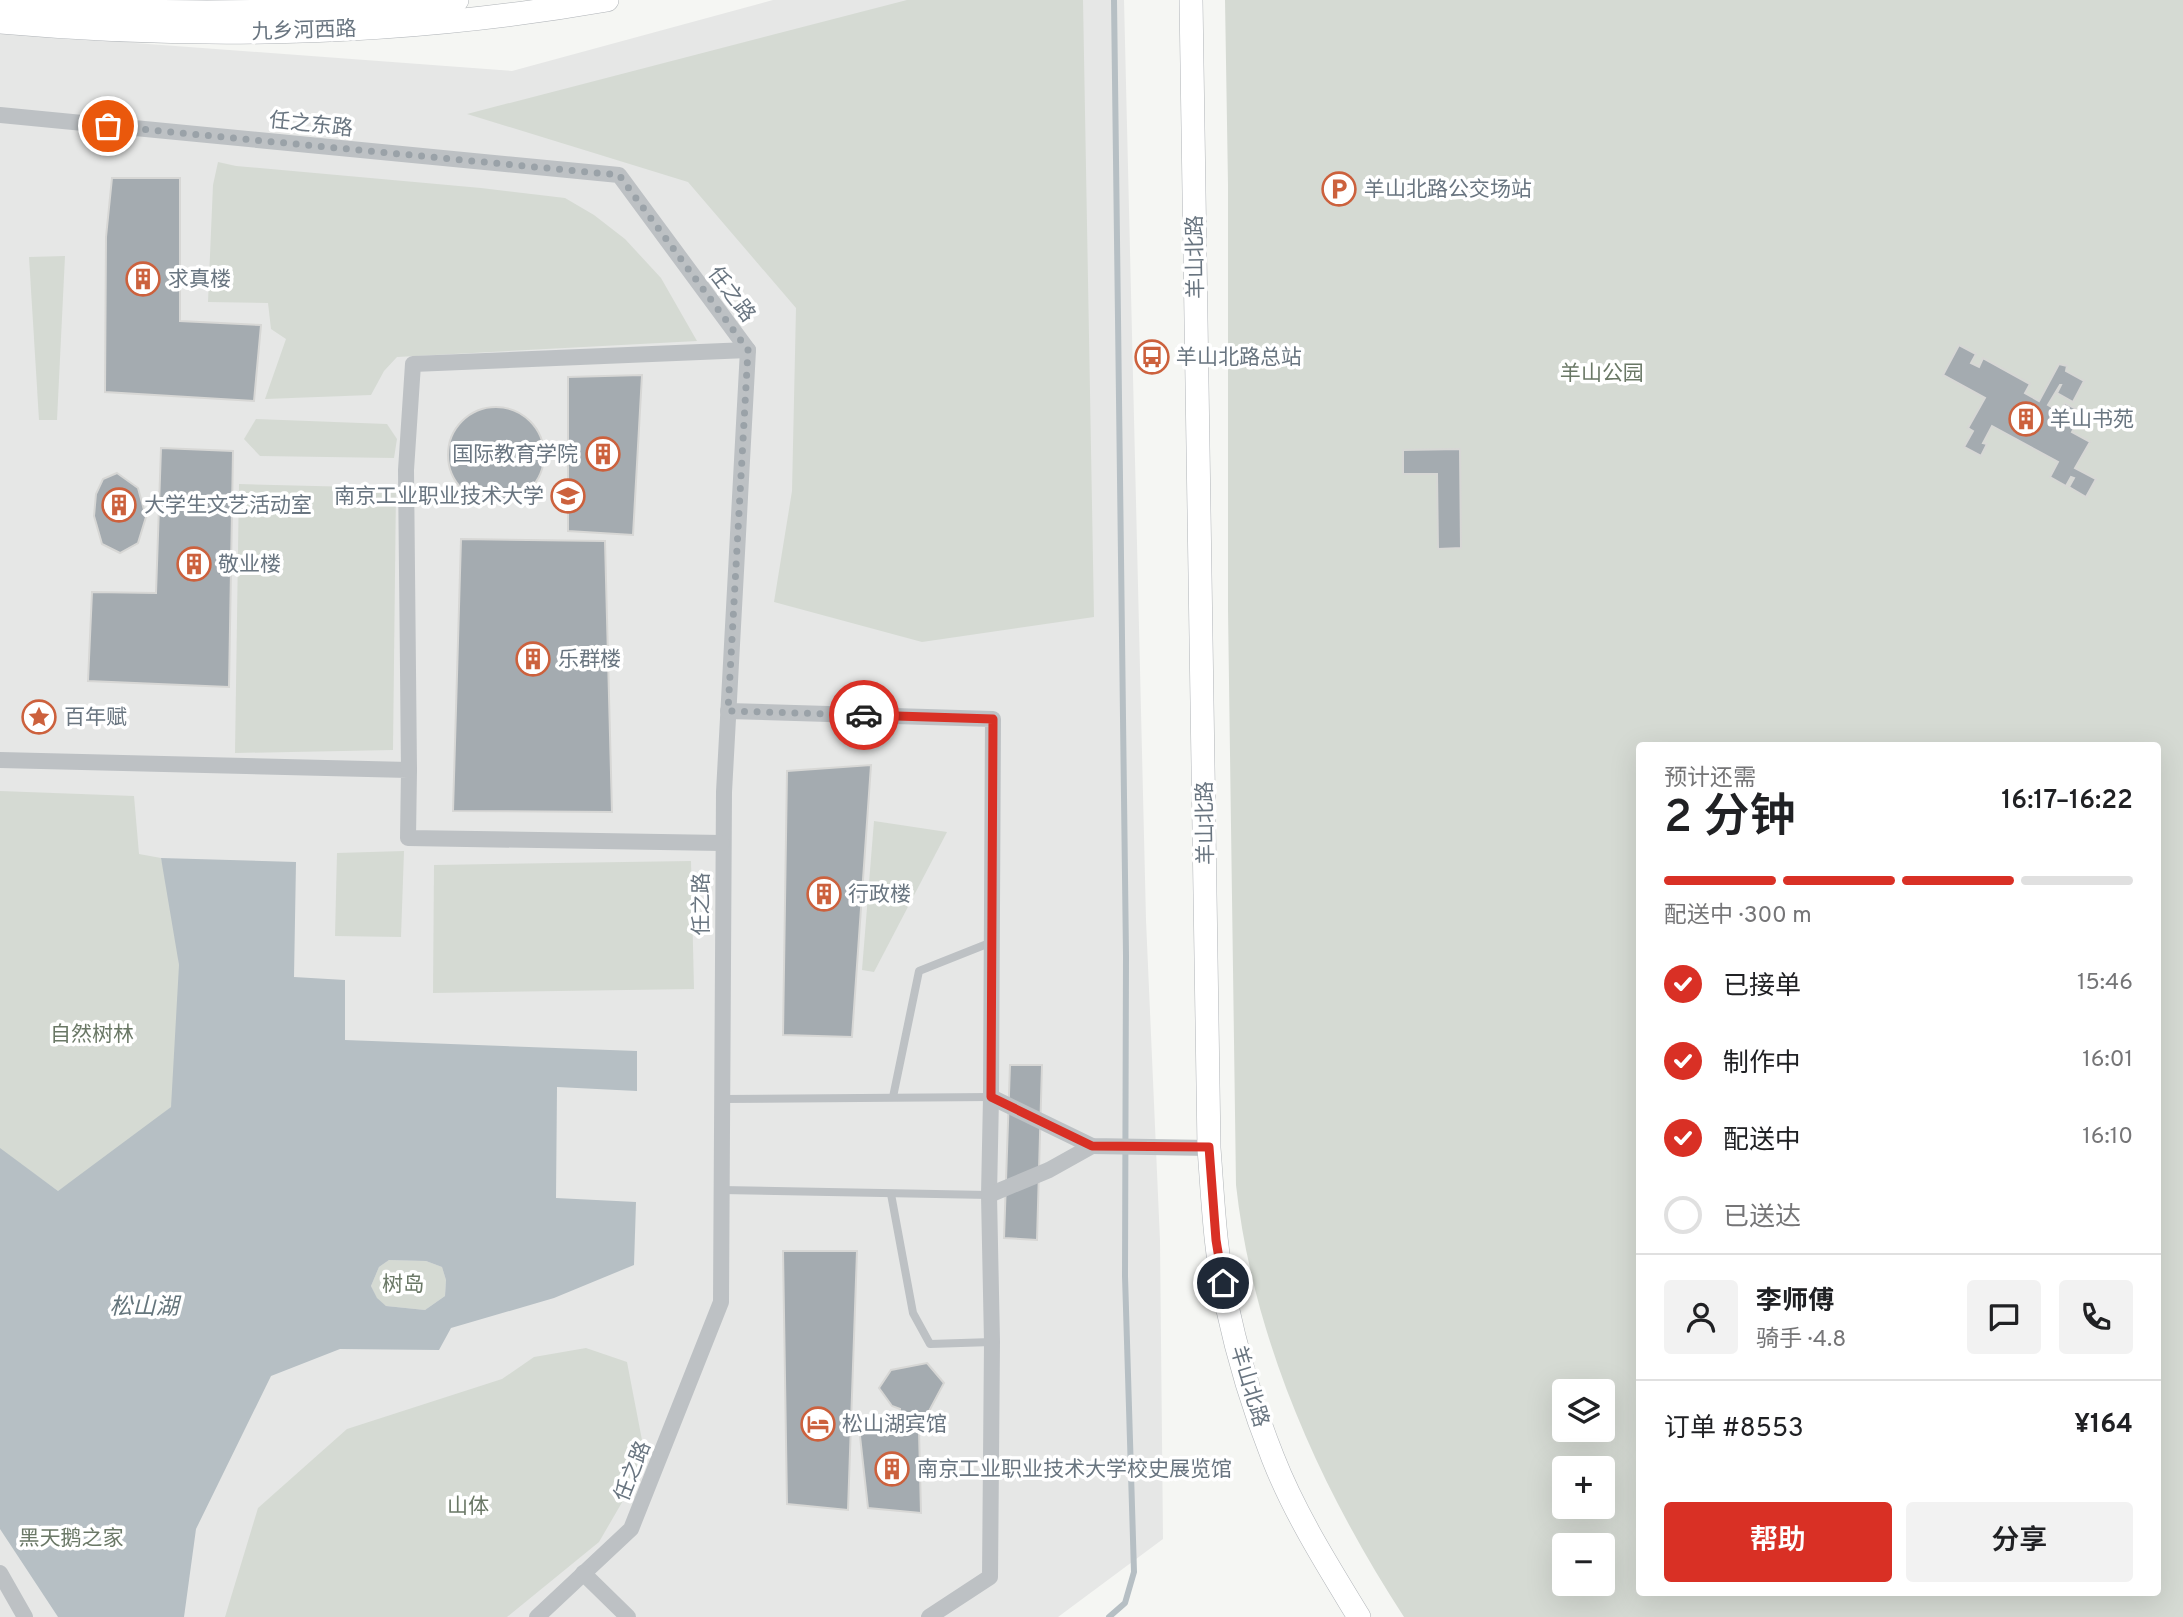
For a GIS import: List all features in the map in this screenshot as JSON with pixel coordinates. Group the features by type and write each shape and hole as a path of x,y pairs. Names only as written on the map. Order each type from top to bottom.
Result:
{"street":[{"name":"九乡河西路","path":"0,2 142,12 224,12 355,8 457,0"},
{"name":"九乡河西路","path":"0,22 134,30 339,30 440,24 607,0"},
{"name":"羊山北路","path":"1191,0 1209,1147 1216,1240 1226,1304 1245,1374 1273,1459 1306,1527 1359,1617"},
{"name":"任之东路","path":"0,115 619,175"},
{"name":"任之路","path":"537,1617 631,1529 721,1301 722,843 748,350 619,175"},
{"path":"722,843 408,838 406,470 413,364 748,350"},
{"path":"728,711 993,719 989,1195 992,1342 990,1577 929,1617"},
{"path":"0,760 409,769"},
{"path":"991,1097 1092,1146 1209,1147"},
{"path":"989,1195 1049,1170 1092,1146"},
{"path":"0,1573 25,1617"},
{"path":"583,1573 628,1617"}],"lane":[{"path":"893,1097 919,971 992,942"},
{"path":"722,1099 991,1097"},
{"path":"722,1190 989,1195"},
{"path":"891,1194 913,1313 930,1345 992,1342"}],"shaded area":[{"name":"南京工业职业技术大学","path":"773,0 1124,0 1146,920 1160,1241 1163,1539 1058,1617 0,1617 0,33 512,71"}],"green space":[{"path":"907,0 1083,0 1094,617 922,642 774,602 792,491 796,308 688,182 467,114"},
{"name":"羊山公园","path":"1225,0 2183,0 2183,1617 1404,1617 1345,1517 1295,1410 1274,1355 1258,1299 1236,1185 1228,610"},
{"path":"218,162 236,166 565,198 594,215 625,239 661,278 697,341 397,357 384,371 371,395 265,399 286,339 271,329 268,303 208,302 213,185"},
{"path":"65,256 57,420 39,420 29,257"},
{"path":"256,419 387,424 397,439 394,458 260,456 244,439"},
{"path":"239,484 396,488 393,750 235,753"},
{"name":"自然树林","path":"0,791 134,796 139,854 161,858 176,922 185,1053 171,1107 122,1147 58,1191 0,1149"},
{"path":"874,821 947,832 874,972 862,970"},
{"path":"404,851 401,937 335,936 337,853"},
{"path":"691,861 694,989 433,993 434,865"},
{"name":"树岛","path":"389,1260 426,1261 442,1267 446,1280 445,1296 425,1310 386,1306 377,1299 371,1286 379,1267"},
{"name":"山体","path":"586,1348 627,1362 646,1461 599,1542 507,1617 225,1617 258,1508 347,1429 502,1379 534,1357"}],"water":[{"name":"松山湖","path":"161,858 296,862 294,977 345,980 345,1040 637,1051 637,1091 557,1087 556,1198 636,1202 634,1265 554,1298 451,1328 439,1350 340,1349 271,1376 196,1529 184,1617 58,1617 0,1529 0,1148 58,1191 171,1107 179,965","holes":["389,1260 426,1261 442,1267 446,1280 445,1296 425,1310 386,1306 377,1298 371,1286 379,1267"]}],"building":[{"name":"求真楼","path":"112,178 180,178 180,321 261,325 254,401 105,392 106,237"},
{"name":"羊山书苑","path":"1959,345 1976,354 1971,363 1979,367 1983,358 2030,384 2025,393 2039,401 2059,364 2067,366 2066,371 2084,381 2073,402 2057,393 2060,385 2048,405 2060,412 2065,403 2082,412 2072,432 2090,442 2075,468 2096,479 2086,497 2069,487 2074,478 2071,477 2066,486 2050,477 2058,462 1992,426 1983,443 1987,444 1981,456 1964,447 1973,431 1968,428 1985,398 1943,375"},
{"name":"国际教育学院","path":"642,375 633,535 568,531 568,377"},
{"path":"496,407 514,411 530,421 540,437 544,455 540,473 530,489 514,499 496,503 478,499 462,489 452,473 448,455 452,437 462,421 478,411"},
{"name":"敬业楼","path":"161,448 233,451 229,687 88,681 92,592 156,593"},
{"path":"1460,449 1461,548 1438,549 1437,474 1403,474 1403,450"},
{"name":"大学生文艺活动室","path":"117,473 138,488 146,517 138,543 120,553 102,544 94,516 96,494 103,479"},
{"name":"乐群楼","path":"461,539 605,541 612,812 453,811"},
{"name":"行政楼","path":"871,765 852,1037 783,1035 787,771"},
{"path":"1010,1065 1042,1065 1037,1240 1004,1238"},
{"name":"松山湖宾馆","path":"783,1251 857,1251 848,1510 787,1504"},
{"name":"南京工业职业技术大学校史展览馆","path":"927,1363 944,1383 919,1430 921,1513 868,1508 858,1418 899,1418 900,1409 892,1406 879,1388 891,1370"}],"waterway":[{"path":"1109,1617 1125,1603 1134,1572 1125,1276 1126,956 1114,0"}],"way so far":[{"path":"108,126 619,175 748,350 728,711 864,715"}],"place":[{"name":"羊山北路公交场站","path":"1339,189"},
{"name":"求真楼","path":"143,279"},
{"name":"羊山北路总站","path":"1152,357"},
{"name":"羊山书苑","path":"2026,419"},
{"name":"国际教育学院","path":"603,454"},
{"name":"南京工业职业技术大学","path":"568,496"},
{"name":"大学生文艺活动室","path":"119,505"},
{"name":"敬业楼","path":"194,564"},
{"name":"乐群楼","path":"533,659"},
{"name":"百年赋","path":"39,717"},
{"name":"行政楼","path":"824,894"},
{"name":"松山湖宾馆","path":"818,1424"},
{"name":"南京工业职业技术大学校史展览馆","path":"892,1469"}],"route":[{"path":"864,715 993,719 991,1097 1092,1146 1209,1147 1216,1240 1223,1283"}],"park label":[{"name":"黑天鹅之家","path":"71,1538"}]}
